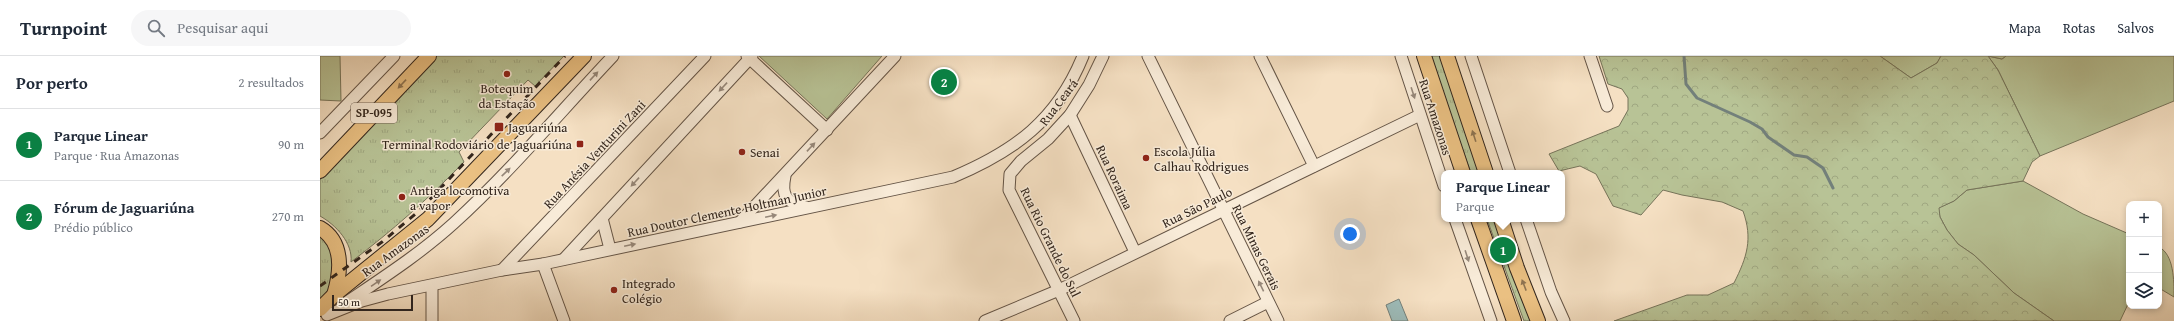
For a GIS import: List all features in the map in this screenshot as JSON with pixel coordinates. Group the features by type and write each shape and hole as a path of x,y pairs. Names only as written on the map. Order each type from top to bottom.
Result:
{"main road":[{"name":"SP-095","path":"320,171 429,56"},
{"path":"334,295 428,219 584,56"},
{"path":"1424,56 1462,170"},
{"path":"1447,56 1485,170"},
{"path":"1479,222 1514,321"},
{"path":"1502,222 1538,321"},
{"path":"320,228 330,237 336,246 339,258 340,273 334,295 322,315"}],"street":[{"path":"320,133 394,56"},
{"name":"Rua Amazonas","path":"322,315 419,253 454,223 511,167 613,56"},
{"name":"Rua Anésia Venturini Zani","path":"502,270 705,56"},
{"path":"740,222 785,176 896,56"},
{"name":"Rua Doutor Clemente Holtman Junior","path":"322,315 362,301 502,270 543,264 953,177 989,161 1008,150 1034,131 1058,103 1075,76 1083,56"},
{"name":"Rua Ceará","path":"1010,174 1021,161 1048,140 1070,115 1089,85 1103,56"},
{"name":"Rua Minas Gerais","path":"1148,56 1278,321"},
{"path":"1260,56 1314,166"},
{"name":"Rua Amazonas","path":"1401,56 1441,177"},
{"path":"1471,56 1509,170"},
{"path":"1590,56 1606,106"},
{"path":"564,259 750,57 827,130"},
{"name":"Rua Roraima","path":"1070,115 1135,252"},
{"name":"Rua São Paulo","path":"985,321 1058,290 1420,115"},
{"name":"Rua Rio Grande do Sul","path":"1010,174 1009,190 1074,321"},
{"path":"785,176 782,188 786,198 793,205 810,208"},
{"path":"602,218 610,249"},
{"path":"1456,222 1491,321"},
{"path":"1527,222 1564,321"},
{"path":"543,264 564,321"},
{"path":"432,286 432,321"},
{"path":"1230,321 1268,302"}],"green space":[{"path":"320,56 340,56 341,101 320,100"},
{"path":"435,56 564,56 535,86 528,80 459,152 464,162 409,214 351,262 349,248 342,235 332,224 320,216 320,180"},
{"path":"759,56 882,56 827,119"},
{"path":"1429,56 1443,56 1480,170 1470,170"},
{"path":"1599,56 1880,56 1911,78 1937,63 1941,56 1988,56 1998,70 2040,156 2032,162 2023,181 1967,190 1954,201 1939,208 1940,217 1947,230 1958,244 1974,255 2014,293 2054,321 1614,321 1687,295 1708,295 1734,283 1745,256 1748,230 1743,211 1722,202 1663,190 1641,215 1613,206 1596,174 1580,166 1558,170 1549,154 1619,126 1628,110 1628,98 1622,89 1608,84"},
{"path":"1880,56 1941,56 1937,63 1911,78"},
{"path":"1988,56 2002,59 2006,56 2174,56 2174,101 2040,156 1998,70"},
{"path":"1988,56 2006,56 2002,59"},
{"path":"2023,181 2083,214 2126,233 2126,308 2120,321 2054,321 2014,293 1974,255 1958,244 1947,230 1940,217 1938,208 1954,201 1967,190"},
{"path":"1488,222 1498,222 1535,321 1524,321"},
{"path":"320,236 332,249 334,282 320,302"},
{"path":"2162,249 2168,256 2172,269 2174,297 2162,290"}],"water":[{"path":"1399,299 1408,321 1392,321 1386,305"}],"waterway":[{"path":"1684,56 1686,84 1697,98 1762,129 1768,137 1794,155 1807,157 1823,168 1833,188"}],"railway":[{"path":"320,286 382,242 419,211 565,56"}],"place":[{"name":"Botequim da Estação","path":"507,74"},
{"name":"Fórum de Jaguariúna","path":"944,82"},
{"name":"Jaguariúna","path":"499,127"},
{"name":"Terminal Rodoviário de Jaguariúna","path":"580,144"},
{"name":"Senai","path":"742,152"},
{"name":"Escola Júlia Calhau Rodrigues","path":"1146,158"},
{"name":"Antiga locomotiva a vapor","path":"402,197"},
{"name":"Parque Linear","path":"1503,250"},
{"name":"Integrado Colégio","path":"614,290"}]}
